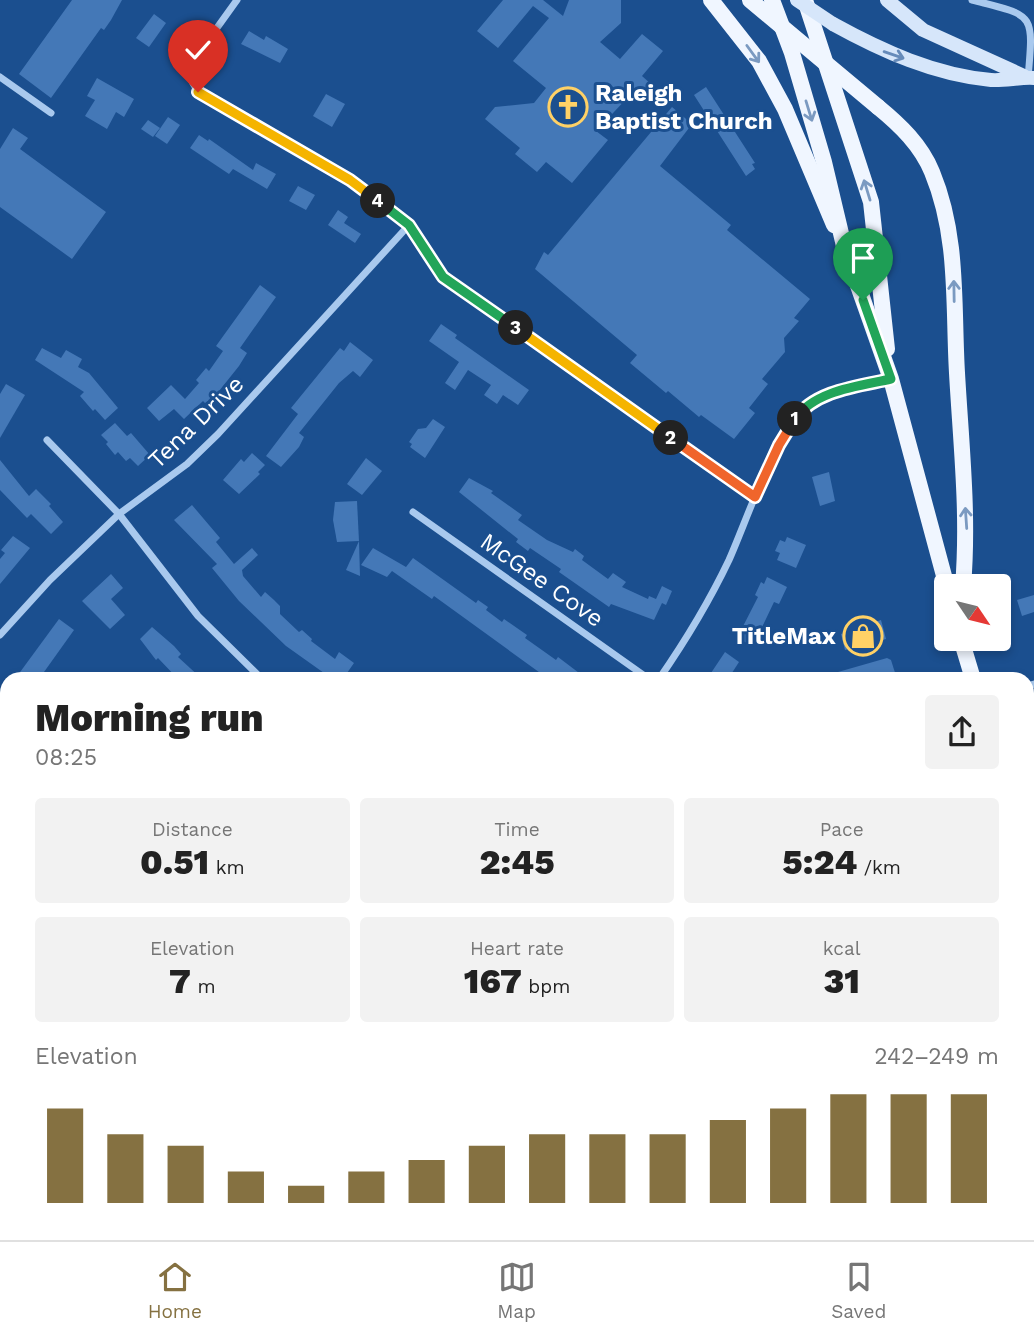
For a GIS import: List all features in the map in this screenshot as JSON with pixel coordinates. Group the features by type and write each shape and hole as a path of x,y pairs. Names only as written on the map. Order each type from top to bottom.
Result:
{"main road":[{"path":"711,0 759,61 785,109 844,246 891,379 944,574"},
{"path":"750,0 878,107 918,146 932,170 943,203 954,253 967,535 964,574"},
{"path":"772,0 792,53 821,150 844,246"},
{"path":"797,0 833,24 879,49 936,69 992,80 1031,78"},
{"path":"805,0 871,202 891,379"},
{"path":"887,0 923,30 1031,78"},
{"path":"965,651 971,672"}],"street":[{"path":"237,0 186,71 198,92 350,180 409,225 443,277 755,497"},
{"path":"972,0 1009,7 1025,18 1032,32 1031,78"},
{"path":"0,77 51,113"},
{"name":"Tena Drive","path":"0,635 50,580 119,514 187,464 218,434 409,225"},
{"path":"664,672 696,626 779,445 799,413 813,403 842,390 891,379"},
{"path":"47,440 119,514 198,616 255,672"},
{"name":"McGee Cove","path":"413,512 639,672"}],"building":[{"path":"72,0 122,0 104,30 101,28 51,98 19,74"},
{"path":"503,0 543,0 563,16 569,0 621,0 621,23 600,42 620,59 642,34 663,51 642,76 651,84 638,100 631,94 596,131 608,140 572,183 546,162 537,172 515,154 520,148 485,119 495,107 534,103 546,88 513,61 549,18 533,6 498,48 477,31"},
{"path":"154,14 166,23 149,47 136,38"},
{"path":"249,31 264,40 266,36 288,49 280,63 241,44"},
{"path":"97,78 134,99 124,117 116,112 107,129 85,116 95,100 87,96"},
{"path":"706,87 755,163 752,164 755,169 746,176 694,95"},
{"path":"326,94 345,104 332,127 313,116"},
{"path":"672,107 692,124 660,166 731,225 727,230 810,299 794,318 799,321 784,338 785,352 762,379 768,384 749,408 755,413 734,439 701,415 699,417 668,391 666,393 630,363 637,355 535,269 544,252 548,255"},
{"path":"168,117 180,125 167,144 155,136"},
{"path":"148,120 160,128 153,137 141,129"},
{"path":"13,128 28,138 20,149 106,212 72,259 0,207 0,149"},
{"path":"199,135 253,170 256,163 276,174 267,189 233,169 229,174 190,148"},
{"path":"298,186 315,195 306,210 289,201"},
{"path":"338,210 348,217 344,223 361,234 355,243 328,225"},
{"path":"260,285 276,297 240,348 247,353 239,366 215,396 205,403 203,401 184,419 174,409 159,421 147,408 171,385 185,399 199,383 196,380 206,368 209,371 223,351 216,346"},
{"path":"441,324 457,335 455,338 529,390 518,405 503,395 497,404 484,395 491,385 468,370 455,390 445,383 459,362 429,341"},
{"path":"350,342 373,360 360,377 353,371 339,383 299,433 304,437 299,447 281,467 266,456 298,414 291,408 340,348 344,351"},
{"path":"42,348 61,358 66,350 82,359 78,367 89,373 118,408 105,420 95,409 93,411 80,396 84,392 35,360"},
{"path":"6,384 25,395 0,438 0,394"},
{"path":"433,419 445,427 425,458 410,447 412,444 409,442 418,429 426,428"},
{"path":"115,423 127,436 131,433 150,455 138,466 130,458 126,461 118,452 115,455 101,435"},
{"path":"252,453 265,465 258,472 260,474 239,494 223,480 241,459 244,462"},
{"path":"366,458 382,471 362,495 347,484"},
{"path":"0,460 29,496 36,489 51,504 49,506 63,522 51,534 31,514 27,518 0,490"},
{"path":"829,472 835,501 820,506 812,477"},
{"path":"469,478 493,491 491,493 522,515 518,520 547,540 573,552 575,549 584,556 582,560 608,579 613,573 626,582 622,587 648,599 649,596 656,599 662,586 672,591 666,605 662,603 654,620 611,604 609,607 559,572 561,569 516,542 518,539 459,492"},
{"path":"357,501 359,541 337,542 333,520 335,502"},
{"path":"192,505 220,538 216,542 234,564 252,548 258,555 242,570 243,576 261,597 265,592 280,606 280,614 299,632 302,630 311,641 335,659 339,652 354,663 348,672 323,672 286,646 239,601 212,568 217,564 174,520"},
{"path":"13,536 30,548 0,584 0,559 5,553 1,550"},
{"path":"787,537 806,545 796,568 777,560 780,553 775,551 780,540 785,542"},
{"path":"359,541 360,576 346,570"},
{"path":"373,548 406,567 413,558 476,603 478,600 488,607 486,610 527,635 525,638 556,660 558,657 578,672 539,672 434,596 432,599 392,571 387,577 361,565"},
{"path":"111,574 123,588 111,599 125,615 110,629 82,601"},
{"path":"767,577 787,587 779,604 774,602 753,646 737,638 758,597 755,595 761,582 764,584"},
{"path":"1034,595 1034,612 1022,616 1017,600"},
{"path":"59,619 74,630 44,672 20,672"},
{"name":"TitleMax","path":"881,620 886,639 845,650 841,634"},
{"path":"152,627 174,646 181,654 178,657 194,672 171,672 158,658 156,660 140,639"},
{"path":"725,652 739,662 733,672 712,672"},
{"path":"887,658 891,660 895,672 838,672"}],"place":[{"name":"Raleigh Baptist Church","path":"568,107"},
{"name":"TitleMax","path":"863,636"}],"route":[{"path":"198,92 350,180 409,225 443,277 755,497 779,445 799,413 813,403 842,390 891,379 863,300"}]}
